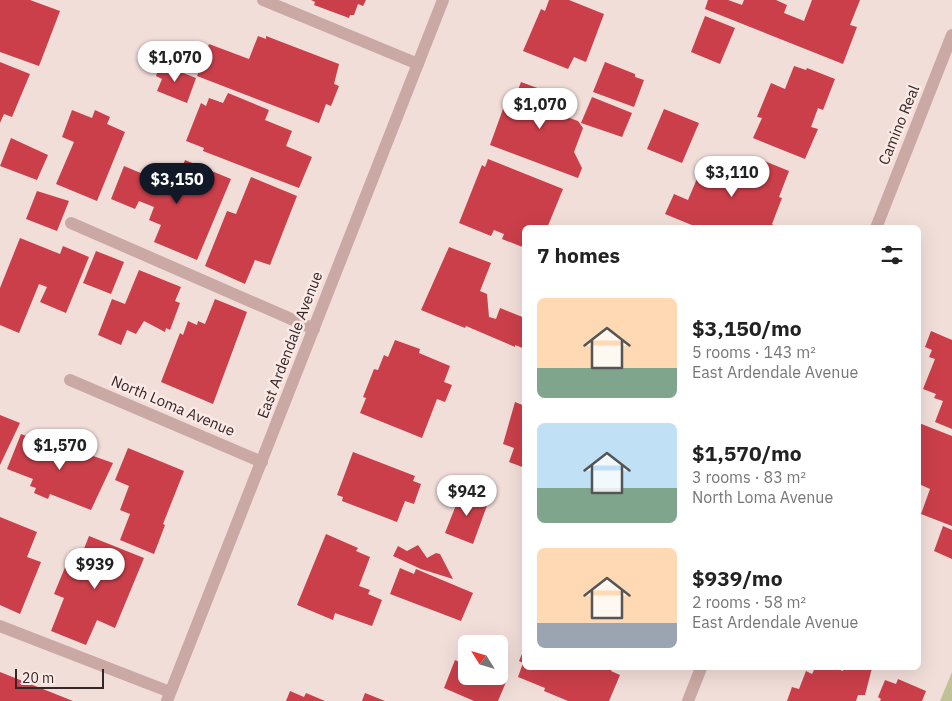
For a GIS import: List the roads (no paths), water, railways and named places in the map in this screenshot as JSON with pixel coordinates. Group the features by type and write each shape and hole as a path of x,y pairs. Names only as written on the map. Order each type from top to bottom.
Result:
{"street":[{"path":"263,0 418,64"},
{"name":"East Ardendale Avenue","path":"169,696 443,0"},
{"name":"Camino Real","path":"877,225 952,35"},
{"path":"71,223 314,329"},
{"name":"North Loma Avenue","path":"70,380 262,462"},
{"path":"0,626 169,696"},
{"path":"688,701 700,670"}]}
